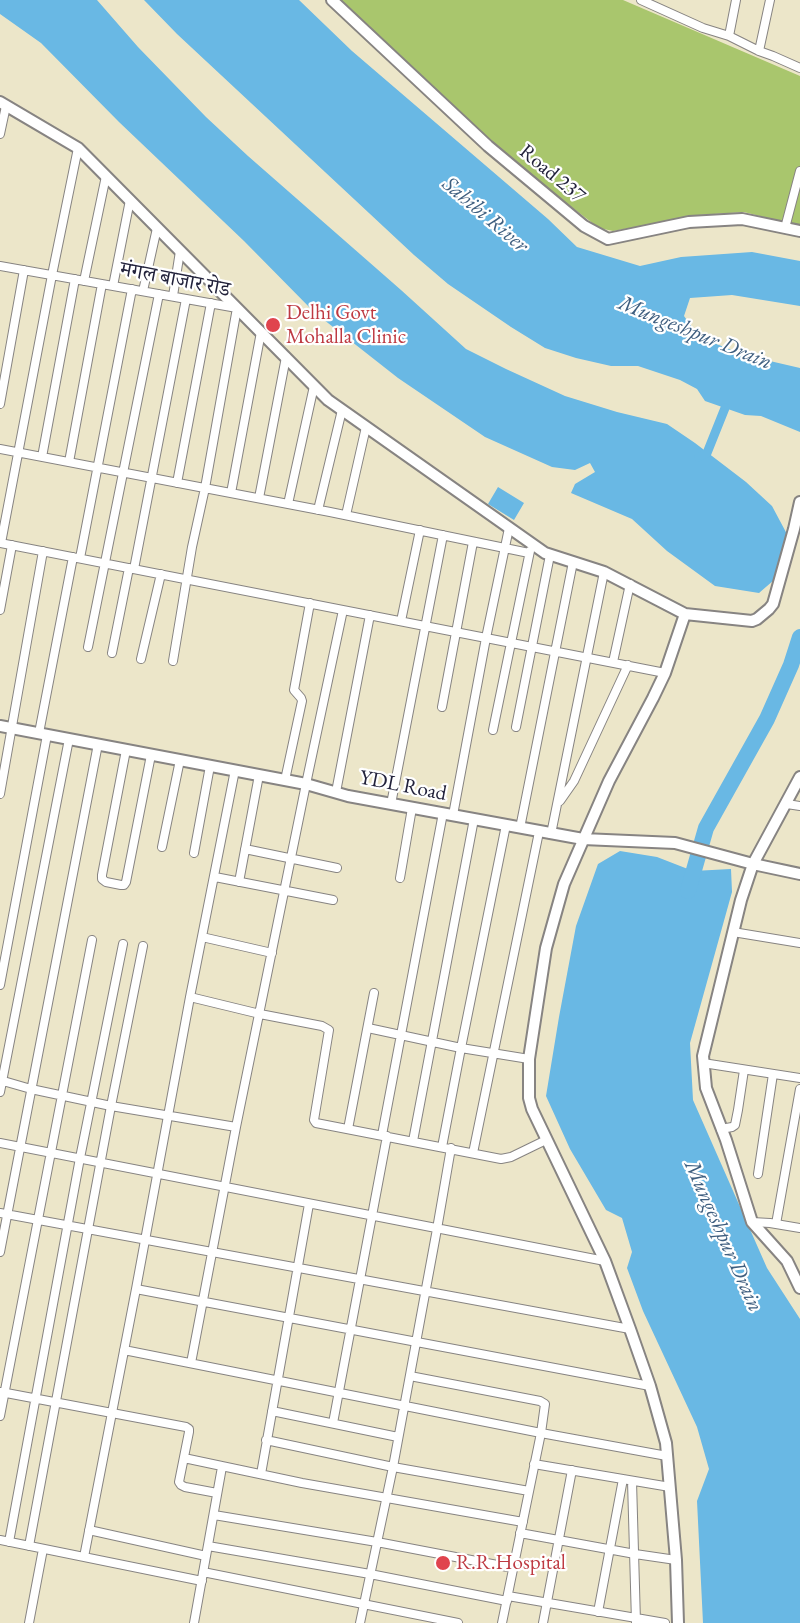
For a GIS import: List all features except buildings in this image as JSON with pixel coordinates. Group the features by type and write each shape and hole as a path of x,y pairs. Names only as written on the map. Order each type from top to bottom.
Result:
{"street":[{"name":"Road 237","path":"332,0 488,146 584,226 608,239 689,222 742,219 800,231"},
{"path":"641,0 800,68"},
{"path":"729,36 736,0"},
{"path":"759,51 770,0"},
{"path":"0,134 3,104 78,148 328,400 509,528 530,548"},
{"path":"78,148 0,543 664,673"},
{"path":"785,228 800,171"},
{"path":"84,281 106,176"},
{"path":"113,286 129,200"},
{"path":"143,291 157,228"},
{"path":"173,296 180,250"},
{"name":"मंगल बाजार रोड","path":"0,266 237,308 173,661"},
{"path":"0,404 24,270"},
{"path":"42,457 75,279"},
{"path":"69,462 102,284"},
{"path":"0,985 76,558 132,289"},
{"path":"88,647 159,294"},
{"path":"112,653 152,478 186,299"},
{"path":"177,483 211,303"},
{"path":"231,493 261,332"},
{"path":"259,498 286,357"},
{"path":"288,504 314,386"},
{"path":"318,510 342,410"},
{"path":"346,515 366,427"},
{"path":"0,449 505,548 530,548 604,572 685,615 752,621 769,609 775,597 795,529 800,501"},
{"path":"333,1423 372,1216 401,1035 509,528"},
{"path":"401,621 420,531"},
{"path":"391,804 443,535"},
{"path":"442,707 473,542"},
{"path":"0,610 12,545"},
{"path":"493,730 530,548"},
{"path":"0,794 5,727 43,551"},
{"path":"516,727 550,555"},
{"path":"520,828 573,562"},
{"path":"473,1153 493,1053 545,833 557,805 604,572"},
{"path":"141,659 161,574"},
{"path":"613,662 630,584"},
{"path":"285,780 302,701 294,690 310,603"},
{"path":"191,1364 236,1127 343,610"},
{"path":"336,792 370,615"},
{"path":"678,1623 676,1560 666,1443 650,1386 605,1261 530,1103 530,1059 548,939 564,884 609,781 654,699 685,615"},
{"path":"557,805 574,781 628,665"},
{"name":"YDL Road","path":"5,727 235,770 391,804 583,840 662,841 683,844 753,864 800,874"},
{"path":"0,1092 69,739"},
{"path":"0,1252 4,1214 21,1147 98,744"},
{"path":"126,750 102,876 106,882 121,885 126,882 151,755"},
{"path":"162,847 180,760"},
{"path":"194,853 210,766"},
{"path":"84,1557 235,770"},
{"path":"238,882 259,775"},
{"path":"800,777 753,864 742,895 704,1052 706,1088 752,1222 787,1262 800,1288"},
{"path":"787,804 800,806"},
{"path":"400,878 412,808"},
{"path":"414,1141 474,819"},
{"path":"360,1623 417,1342 437,1229 446,1147 461,1048 506,825"},
{"path":"245,849 337,868"},
{"path":"214,878 333,900"},
{"path":"733,932 800,943"},
{"path":"202,938 272,953"},
{"path":"0,1416 2,1392 92,940"},
{"path":"123,944 35,1398 4,1541 458,1623"},
{"path":"29,1546 142,946"},
{"path":"348,1129 374,993"},
{"path":"190,997 321,1026 329,1030 314,1120 319,1124 496,1158 507,1158 546,1140"},
{"path":"368,1028 461,1048 530,1059"},
{"path":"704,1064 800,1078"},
{"path":"721,1129 735,1125 744,1070"},
{"path":"758,1174 773,1074"},
{"path":"1,1080 31,1089 111,1106 236,1127"},
{"path":"776,1224 800,1089"},
{"path":"0,1143 605,1261"},
{"path":"261,1474 309,1204"},
{"path":"4,1214 630,1329"},
{"path":"752,1222 800,1228"},
{"path":"136,1289 650,1386"},
{"path":"124,1350 667,1456"},
{"path":"410,1376 540,1401 545,1404 502,1623"},
{"path":"2,1392 186,1427 189,1432 179,1482 181,1485 217,1493"},
{"path":"272,1411 398,1437"},
{"path":"266,1440 393,1467 529,1491"},
{"path":"184,1458 386,1498 523,1522"},
{"path":"534,1464 670,1487"},
{"path":"194,1623 222,1467"},
{"path":"543,1623 572,1470"},
{"path":"598,1612 623,1479"},
{"path":"632,1481 636,1621"},
{"path":"214,1515 377,1542 513,1568"},
{"path":"89,1530 206,1556"},
{"path":"520,1533 676,1560"},
{"path":"208,1546 547,1603 636,1621 665,1623"},
{"path":"29,1623 43,1549"}],"green space":[{"path":"340,0 623,0 800,76 800,226 744,212 699,215 613,231 599,228 499,148"}],"water":[{"path":"0,0 97,0 138,47 206,117 466,349 565,396 667,424 695,443 746,482 772,506 788,536 774,580 759,593 715,586 667,551 632,519 571,493 575,484 595,472 590,463 575,470 552,467 485,437 398,378 314,312 41,43 0,14"},
{"name":"Sahibi River","path":"144,0 299,0 352,51 548,219 577,247 640,266 681,257 752,252 800,261 800,306 732,295 690,298 684,316 699,337 744,355 800,368 800,432 761,416 745,415 705,401 697,389 680,380 638,366 611,366 545,348 511,327 448,284 414,255 177,34"},
{"path":"498,487 524,503 514,520 488,504"},
{"path":"620,851 657,857 693,871 731,869 732,892 690,1043 693,1100 767,1268 800,1319 800,1623 703,1623 697,1501 709,1469 697,1427 643,1311 627,1268 632,1252 622,1218 606,1210 570,1149 546,1096 576,926 598,864"}],"waterway":[{"path":"699,457 707,453 725,408"},
{"name":"Mungeshpur Drain","path":"688,891 706,828 767,719 791,665 800,637"}],"place":[{"name":"Delhi Govt Mohalla Clinic","path":"273,325"},
{"name":"R.R.Hospital","path":"443,1563"}]}
